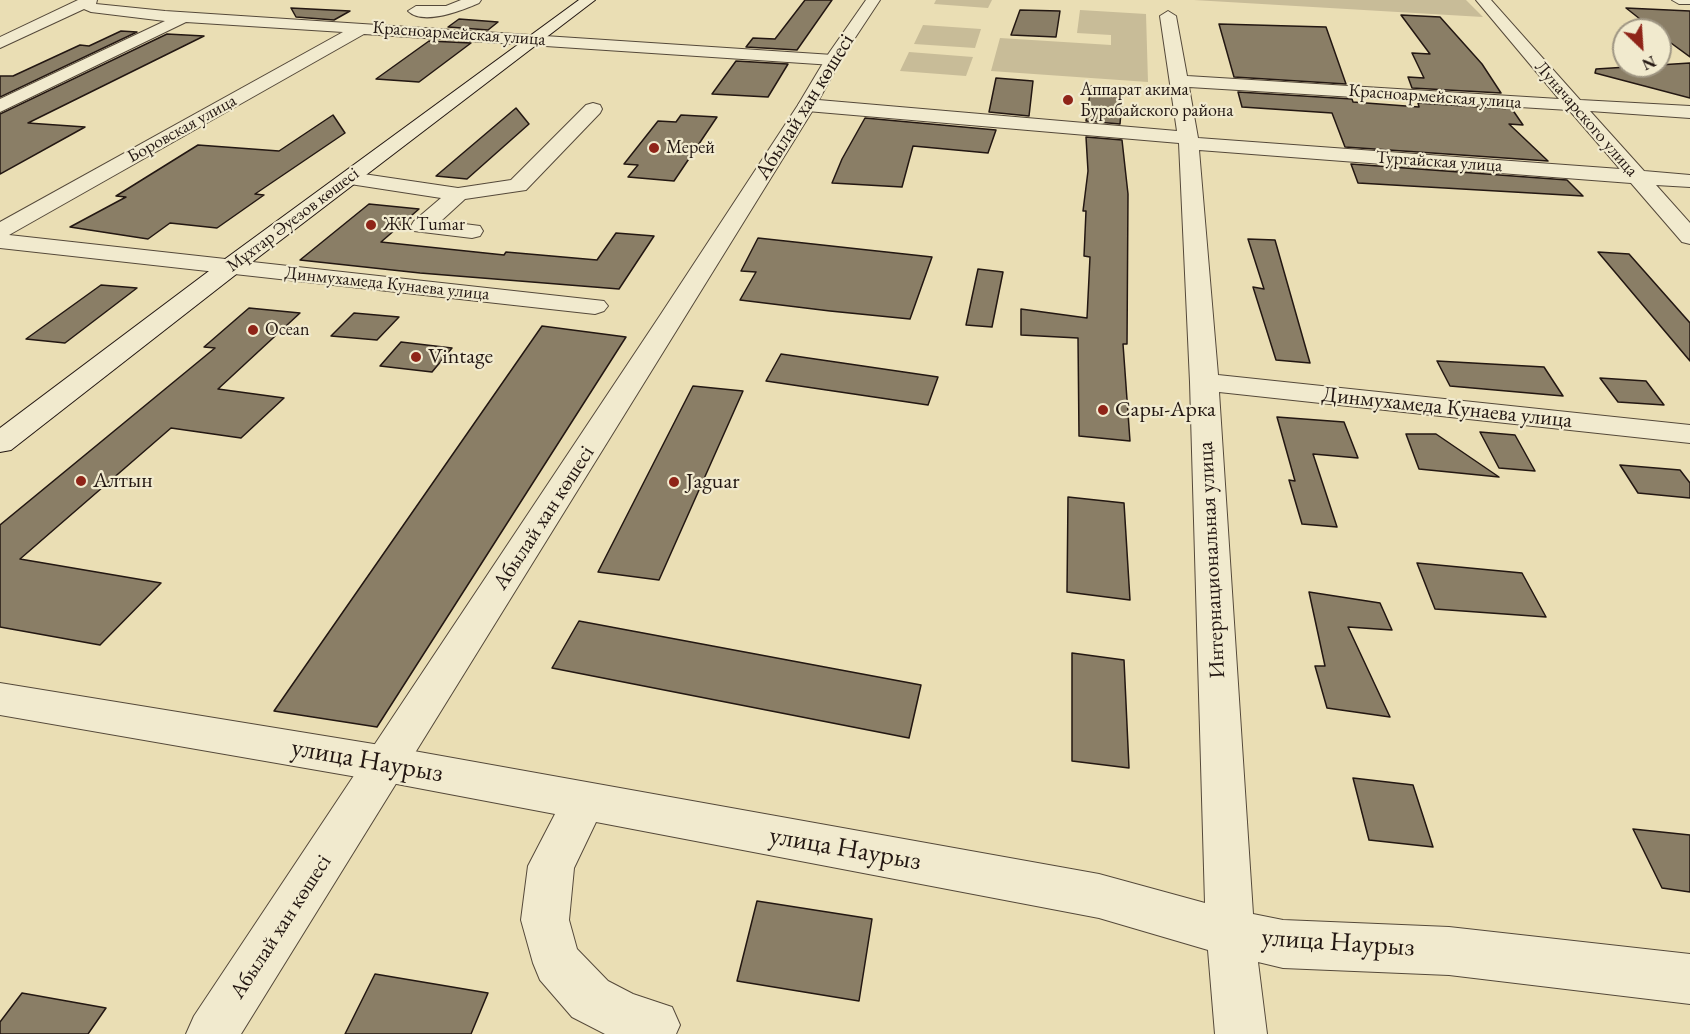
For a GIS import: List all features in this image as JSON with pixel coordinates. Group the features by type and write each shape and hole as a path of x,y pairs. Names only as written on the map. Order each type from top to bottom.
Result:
{"street":[{"path":"416,11 448,11 474,0"},
{"name":"Мұхтар Әуезов көшесі","path":"0,443 230,267 588,0"},
{"name":"Абылай хан көшесі","path":"212,1034 873,0"},
{"name":"Луначарского улица","path":"1484,0 1690,237"},
{"path":"1679,0 1690,0"},
{"path":"0,43 89,1"},
{"name":"Красноармейская улица","path":"89,1 91,8 115,12 833,60"},
{"path":"0,106 213,4"},
{"name":"Интернациональная улица","path":"1168,16 1188,141 1204,382 1230,933 1241,1034"},
{"name":"Боровская улица","path":"0,231 363,28"},
{"name":"Красноармейская улица","path":"1180,81 1690,112"},
{"name":"Тургайская улица","path":"807,105 1188,141 1690,181"},
{"path":"350,178 458,194 518,185 593,110"},
{"path":"458,194 422,226 472,231"},
{"name":"Динмухамеда Кунаева улица","path":"0,241 595,306"},
{"name":"Динмухамеда Кунаева улица","path":"1204,382 1690,434"},
{"name":"улица Наурыз","path":"0,699 386,764 1099,896 1230,933 1283,944 1449,951 1690,979"},
{"path":"585,801 551,866 545,920 557,963 590,999 627,1018 654,1025"}],"shaded area":[{"path":"936,0 992,0 988,8 934,4"},
{"path":"1194,0 1466,0 1483,17"},
{"path":"1080,10 1146,14 1148,82 991,71 1000,38 1111,45 1111,35 1077,33"},
{"path":"923,25 981,29 975,48 914,44"},
{"path":"909,52 973,57 966,76 900,71"}],"building":[{"path":"805,0 832,0 797,50 746,47 753,38 775,39"},
{"path":"291,8 350,11 334,20 296,17"},
{"path":"1626,8 1690,11 1690,57 1672,44 1672,18 1639,18"},
{"path":"1020,10 1060,11 1056,37 1011,35"},
{"path":"1401,15 1440,17 1482,64 1501,93 1412,88 1408,77 1424,78 1412,53 1430,54"},
{"path":"459,19 498,22 488,30 448,27"},
{"path":"1219,24 1326,27 1346,84 1234,77"},
{"path":"121,31 137,32 0,97 0,76 13,76 80,45 89,46"},
{"path":"167,34 204,36 28,123 85,127 0,174 0,114"},
{"path":"429,41 471,43 419,82 376,79"},
{"path":"736,61 788,64 768,97 712,94"},
{"path":"1690,63 1690,98 1614,78 1672,78 1672,64"},
{"path":"1612,68 1612,77 1595,73 1596,69"},
{"path":"996,78 1033,81 1029,116 989,112"},
{"path":"1091,86 1123,88 1120,124 1086,121"},
{"path":"1238,92 1352,99 1353,102 1419,107 1418,103 1512,109 1523,125 1509,124 1548,161 1345,147 1332,113 1242,107"},
{"path":"516,108 529,124 467,179 436,176"},
{"path":"333,115 345,133 255,194 264,195 217,228 170,223 148,239 70,227 126,197 116,196 198,145 279,151"},
{"name":"Мерей","path":"681,115 717,117 674,181 628,177 638,165 624,164 658,121 676,122"},
{"path":"865,118 996,130 988,153 913,146 902,187 832,183 842,159"},
{"path":"1086,137 1122,140 1128,194 1127,344 1123,344 1130,441 1079,436 1078,338 1021,335 1021,309 1087,318 1090,257 1084,256 1086,211 1083,211 1088,171"},
{"path":"1351,164 1567,180 1583,196 1358,183"},
{"path":"369,204 419,209 381,242 504,255 506,252 597,260 616,233 654,236 619,289 420,273 300,260"},
{"path":"758,238 932,257 910,319 830,311 740,300 756,272 741,271"},
{"path":"1248,239 1275,240 1310,363 1276,360 1253,287 1264,289"},
{"path":"1598,252 1629,254 1690,323 1690,361"},
{"path":"978,269 1003,272 992,327 966,325"},
{"path":"101,285 137,288 65,343 26,339"},
{"name":"Алтын","path":"249,308 300,313 218,389 284,398 241,438 171,428 20,559 161,583 100,645 0,627 0,525 215,348 204,347"},
{"path":"354,313 399,317 377,340 331,336"},
{"path":"542,326 626,337 377,727 274,711"},
{"name":"Vintage","path":"401,342 452,348 432,372 380,366"},
{"path":"781,354 938,377 928,405 766,381"},
{"path":"1437,361 1544,367 1563,396 1450,386"},
{"path":"1600,378 1646,381 1664,405 1618,402"},
{"name":"Jaguar","path":"693,386 743,391 659,580 598,572"},
{"path":"1277,417 1344,422 1358,458 1313,454 1337,527 1302,524 1289,480 1295,481"},
{"path":"1480,432 1515,435 1535,471 1499,468"},
{"path":"1406,434 1436,434 1499,477 1419,469"},
{"path":"1620,465 1680,470 1690,483 1690,498 1638,493"},
{"path":"1068,497 1124,503 1130,600 1067,592"},
{"path":"1417,563 1522,573 1546,617 1435,609"},
{"path":"1309,592 1380,603 1392,630 1348,627 1390,717 1327,708 1315,666 1325,666"},
{"path":"579,621 921,685 909,738 552,668"},
{"path":"1072,653 1124,660 1129,768 1072,761"},
{"path":"1353,778 1413,785 1433,847 1369,840"},
{"path":"1633,829 1690,835 1690,892 1662,888"},
{"path":"757,901 872,919 859,1001 737,981"},
{"path":"375,974 488,993 471,1034 345,1034"},
{"path":"22,993 106,1008 88,1034 0,1034 0,1022"}],"place":[{"name":"Аппарат акима Бурабайского района","path":"1068,100"},
{"name":"Мерей","path":"654,148"},
{"name":"ЖК Tumar","path":"371,225"},
{"name":"Ocean","path":"253,330"},
{"name":"Vintage","path":"416,357"},
{"name":"Сары-Арка","path":"1103,410"},
{"name":"Алтын","path":"81,481"},
{"name":"Jaguar","path":"674,482"}]}
